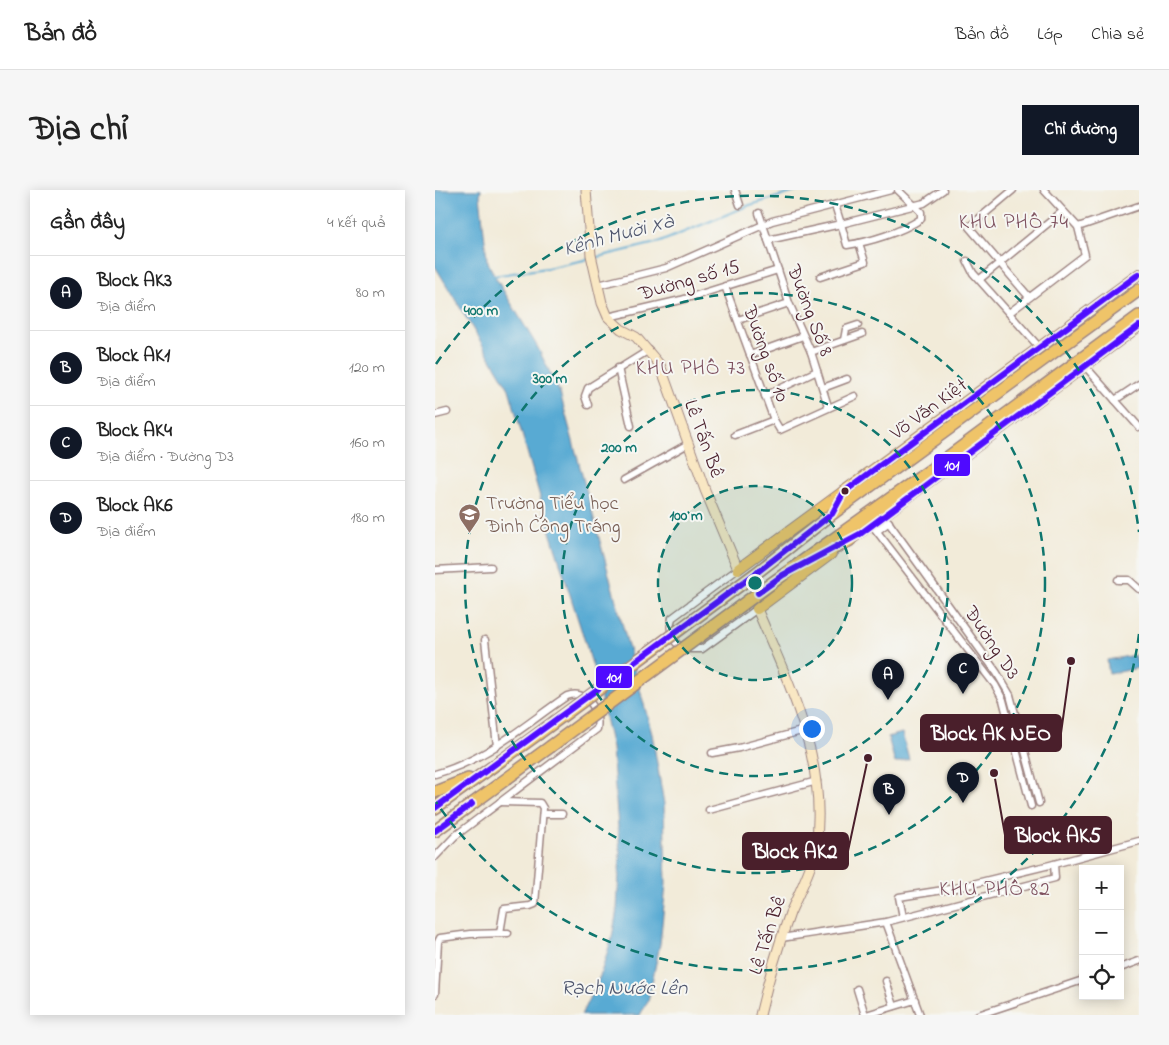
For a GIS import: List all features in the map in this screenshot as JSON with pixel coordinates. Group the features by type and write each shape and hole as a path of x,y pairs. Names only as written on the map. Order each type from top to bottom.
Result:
{"highway":[{"name":"Võ Văn Kiệt","path":"490,768 755,574 832,514 1139,290"},
{"path":"435,831 1139,316"},
{"path":"832,514 845,492"},
{"path":"783,575 851,540"},
{"path":"435,792 490,768"},
{"path":"435,808 490,768"}],"main road":[{"name":"Võ Văn Kiệt","path":"738,569 1139,274"},
{"path":"757,609 851,540 887,519 1139,326"}],"street":[{"path":"586,190 594,272 609,318"},
{"path":"735,190 740,204"},
{"path":"597,285 666,268 772,221 891,190"},
{"path":"835,205 847,244 859,243 913,225 921,219 921,212 897,190"},
{"path":"768,240 841,224 913,204 924,203 943,190"},
{"path":"1013,190 969,227 1029,297"},
{"path":"1009,313 1085,255 1078,227 1044,190"},
{"path":"1078,227 1139,206"},
{"path":"980,279 1063,211"},
{"name":"Đường Số 8","path":"759,213 789,302 811,352 828,406"},
{"path":"820,277 865,262 859,243"},
{"path":"967,262 973,273 1040,348"},
{"name":"Đường số 15","path":"609,318 674,302 778,270"},
{"name":"Đường số 10","path":"725,286 774,420 780,430 828,406"},
{"path":"738,320 789,302"},
{"name":"Lê Tấn Bê","path":"609,318 636,337 660,365 688,444 738,569"},
{"path":"844,340 846,329 858,325"},
{"path":"811,352 861,334"},
{"path":"750,355 803,336"},
{"path":"588,404 586,391 618,368 649,350"},
{"path":"1085,366 1139,427"},
{"path":"618,368 631,426"},
{"path":"765,396 817,371"},
{"path":"823,388 847,379"},
{"path":"1115,400 1139,384"},
{"path":"828,406 855,396"},
{"path":"435,415 447,412"},
{"path":"735,435 774,420"},
{"path":"624,480 688,444"},
{"name":"Đường D3","path":"887,519 997,673 1010,695 1039,804"},
{"name":"Đường D3","path":"874,528 995,684 1003,700 1031,806"},
{"path":"435,570 491,567"},
{"path":"738,569 672,618 670,625 671,636 683,650 691,651 706,647 757,609"},
{"path":"1118,580 1129,580 1139,589"},
{"name":"Lê Tấn Bê","path":"757,609 805,730 814,761 817,781 816,847 781,938 760,1015"},
{"path":"485,640 497,746"},
{"path":"435,774 463,764 497,746 567,696 577,692 584,695 594,707 598,721 597,729 455,836 435,858"},
{"path":"712,753 739,748 805,730"},
{"path":"709,810 817,781"},
{"path":"499,802 540,803 543,814 535,904 504,909 500,932"},
{"path":"543,814 562,814"},
{"path":"903,917 899,897 956,888 1139,841"},
{"path":"781,938 886,922 1055,878 1054,864"},
{"path":"886,922 920,1015"},
{"path":"435,994 438,942 440,938 462,934 508,932"},
{"path":"1124,967 1139,961"},
{"path":"886,981 893,1006"},
{"path":"978,1015 1079,981"},
{"path":"857,989 865,1015 915,1000"}],"water":[{"name":"Rạch Nước Lên","path":"435,190 481,190 487,260 537,346 560,393 652,734 664,804 666,884 660,944 648,1001 640,1015 581,1015 600,976 612,937 617,910 620,854 612,748 595,673 551,535 509,389 435,266"},
{"path":"1135,655 1138,668 1109,674 1107,660"},
{"path":"902,733 909,759 895,763 888,737"}],"waterway":[{"name":"Kênh Mười Xà","path":"594,258 660,242 750,205 802,190"},
{"name":"Kênh Mười Xà","path":"493,276 547,268 589,259"}],"transit line":[{"name":"101","path":"435,808 755,574 832,514 844,492 1139,274"},
{"name":"101","path":"758,593 783,575 860,534 1139,326"},
{"name":"101","path":"435,831 472,804"}],"place":[{"name":"Trường Tiểu học Đinh Công Tráng","path":"470,533"},
{"name":"Block AK NEO","path":"1071,661"},
{"name":"Block AK4","path":"963,694"},
{"name":"Block AK3","path":"888,700"},
{"name":"Block AK2","path":"868,758"},
{"name":"Block AK5","path":"994,773"},
{"name":"Block AK6","path":"963,803"},
{"name":"Block AK1","path":"889,815"}],"district":[{"name":"KHU PHỐ 74","path":"1014,221"},
{"name":"KHU PHỐ 73","path":"691,367"},
{"name":"KHU PHỐ 82","path":"995,888"}]}
